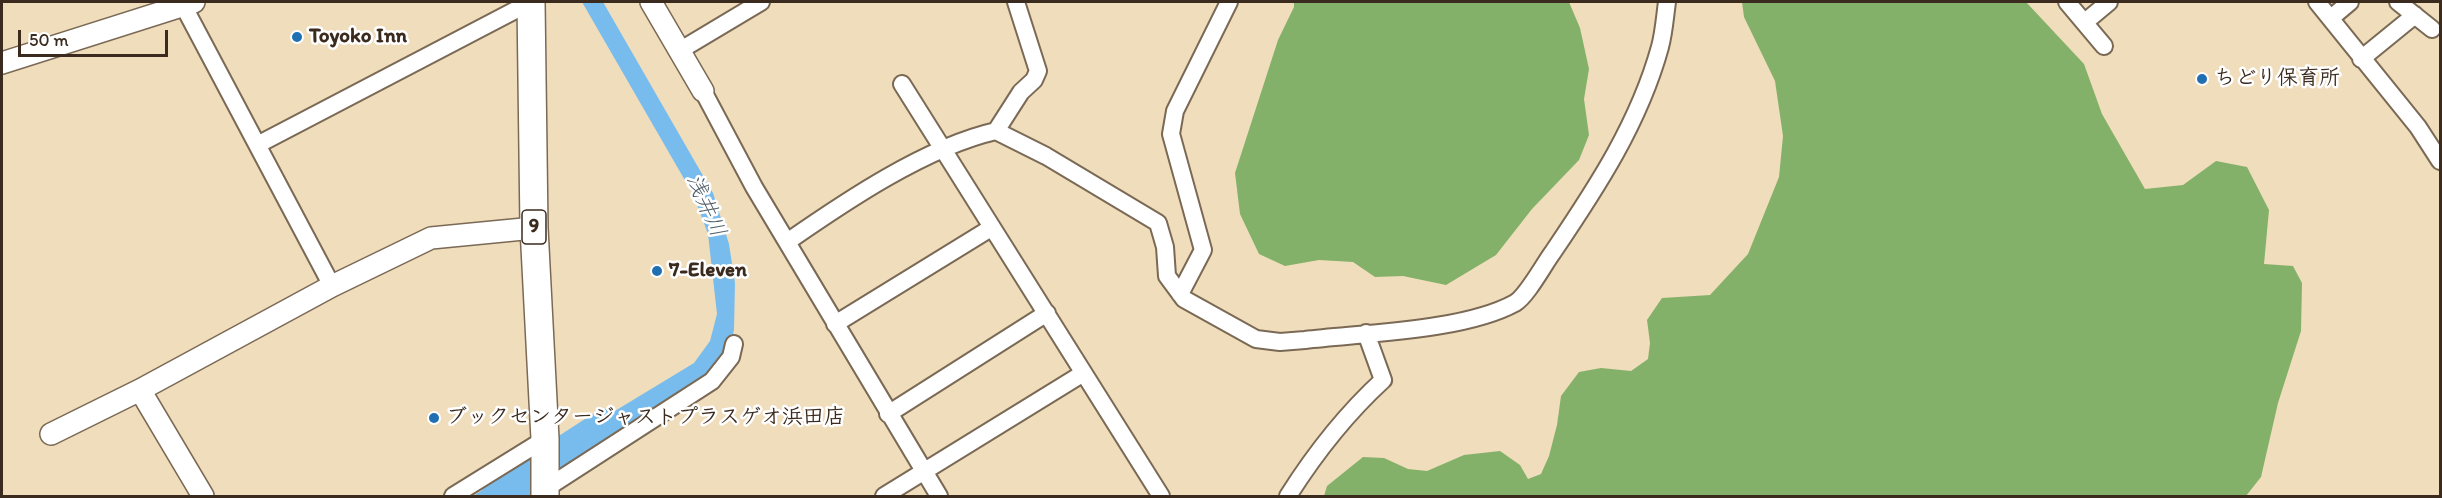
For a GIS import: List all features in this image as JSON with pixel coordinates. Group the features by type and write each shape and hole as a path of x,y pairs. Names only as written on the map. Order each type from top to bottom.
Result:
{"highway":[{"name":"9","path":"531,2 534,228 545,446 545,489"}],"street":[{"path":"259,144 531,2"},
{"path":"651,2 787,242 939,496"},
{"path":"679,51 761,2"},
{"path":"787,242 814,223 942,148 996,131 1021,92 1034,80 1038,71 1016,2"},
{"path":"1180,294 1203,250 1171,134 1175,111 1229,2"},
{"path":"996,131 1046,156 1158,223 1165,247 1167,276 1180,294 1203,311 1256,339 1280,342 1460,322 1486,315 1517,302 1584,208 1622,143 1661,44 1667,2"},
{"path":"2067,2 2104,46"},
{"path":"2085,22 2109,2"},
{"path":"2317,2 2418,127 2440,161"},
{"path":"2331,18 2350,2"},
{"path":"2398,2 2432,29"},
{"path":"2,63 189,3 332,286"},
{"path":"2361,59 2415,15"},
{"path":"902,84 1047,314 1082,374 1161,496"},
{"path":"51,434 141,390 332,286 431,238 534,228"},
{"path":"835,324 991,228"},
{"path":"888,414 1047,314"},
{"path":"1288,496 1305,469 1369,393 1383,380 1366,333"},
{"path":"545,489 712,381 731,357 734,344"},
{"path":"884,496 1082,374"},
{"path":"141,390 202,496"},
{"path":"453,496 545,446"}],"green space":[{"path":"1294,2 1569,2 1580,28 1589,69 1584,99 1589,135 1579,160 1532,209 1496,255 1446,285 1403,276 1375,277 1353,262 1319,260 1285,266 1259,254 1240,214 1235,173 1278,40 1294,7"},
{"path":"1742,2 2026,2 2084,64 2102,114 2145,189 2183,185 2216,161 2247,167 2269,210 2264,264 2293,266 2302,283 2301,331 2278,403 2261,477 2246,496 1324,496 1327,486 1363,457 1384,458 1408,469 1427,471 1464,455 1500,451 1520,465 1528,479 1541,474 1549,456 1557,425 1561,396 1579,372 1601,368 1631,371 1648,359 1650,343 1647,320 1662,298 1710,295 1748,254 1779,177 1783,136 1775,81 1744,17"}],"water":[{"path":"582,2 603,2 713,193 729,244 735,283 734,329 731,347 701,382 566,469 567,440 694,363 710,341 717,314 708,234 694,196"},
{"path":"522,466 523,495 473,496"}],"waterway":[{"name":"浅井川","path":"499,496 606,427"}],"place":[{"name":"Toyoko Inn","path":"297,37"},
{"name":"ちどり保育所","path":"2202,79"},
{"name":"7-Eleven","path":"657,271"},
{"name":"ブックセンタージャストプラスゲオ浜田店","path":"434,418"}]}
